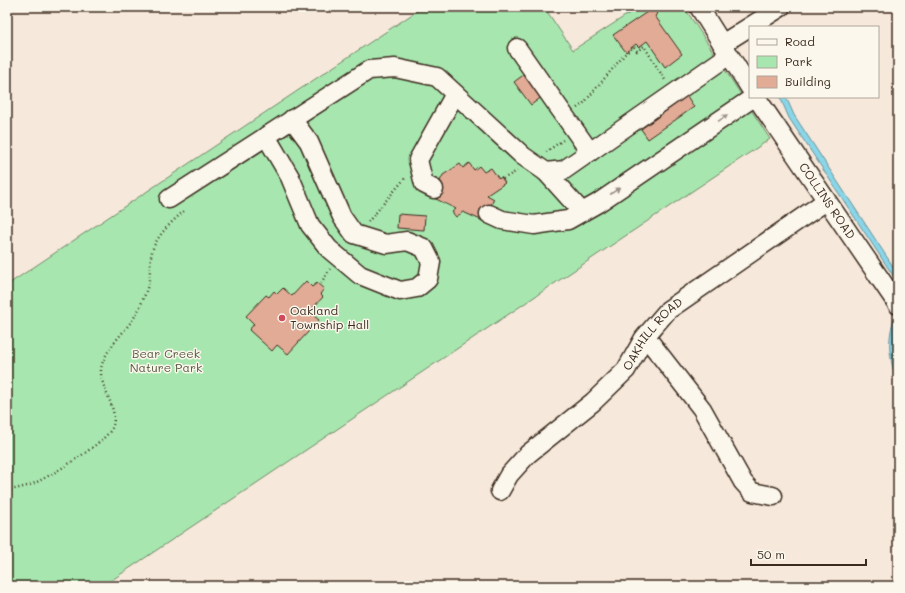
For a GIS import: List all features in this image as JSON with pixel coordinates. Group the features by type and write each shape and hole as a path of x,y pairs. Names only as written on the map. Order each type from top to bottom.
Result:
{"street":[{"path":"699,7 749,86"},
{"path":"756,26 781,7"},
{"path":"539,168 564,170 674,94 726,49 749,31"},
{"path":"517,48 576,123 590,152"},
{"path":"169,199 369,70 395,68 436,77 539,168 582,212"},
{"path":"434,189 424,184 418,160 455,94"},
{"path":"489,214 502,220 534,225 568,220 753,98"},
{"name":"COLLINS ROAD","path":"756,98 898,305"},
{"path":"266,136 290,177 310,225 329,249 360,274 400,291 417,288 428,279 432,262 424,248 406,241 386,244 354,234 342,217 309,142 292,119"},
{"name":"OAKHILL ROAD","path":"500,491 509,475 528,454 593,402 626,370 646,337 668,310 826,201"},
{"path":"646,337 702,409 743,482 752,492 773,496"}],"path":[{"path":"503,179 539,168 576,123 574,109 583,104 625,54 634,47 637,51 644,46 674,94"},
{"path":"7,492 30,485 52,474 98,442 112,428 114,414 103,385 101,368 111,347 138,311 149,280 149,266 154,246 164,230 188,208"}],"green space":[{"name":"Bear Creek Nature Park","path":"423,7 544,7 573,50 639,7 684,7 770,139 103,586 7,586 7,285"}],"water":[{"path":"780,98 786,98 794,115 898,274 898,283 789,118"},
{"path":"898,308 898,323 894,347 898,367 898,387 892,366 890,339 891,329"}],"building":[{"path":"653,8 657,14 655,16 682,54 665,67 647,41 639,47 636,44 626,52 613,35"},
{"path":"526,73 543,96 531,105 514,82"},
{"path":"687,96 694,107 648,139 641,129"},
{"path":"469,163 474,170 479,166 484,172 491,168 499,179 501,177 505,183 487,195 494,199 483,221 463,212 456,217 452,212 456,209 432,197 443,175 460,164 463,168"},
{"path":"398,214 425,216 424,230 397,228"},
{"name":"Oakland Township Hall","path":"306,281 312,287 317,283 324,289 320,294 323,297 309,312 319,320 288,354 277,345 272,351 249,330 254,324 246,316 266,295 269,297 274,291 277,294 283,288 292,296"}],"place":[{"name":"Oakland Township Hall","path":"282,318"}]}
